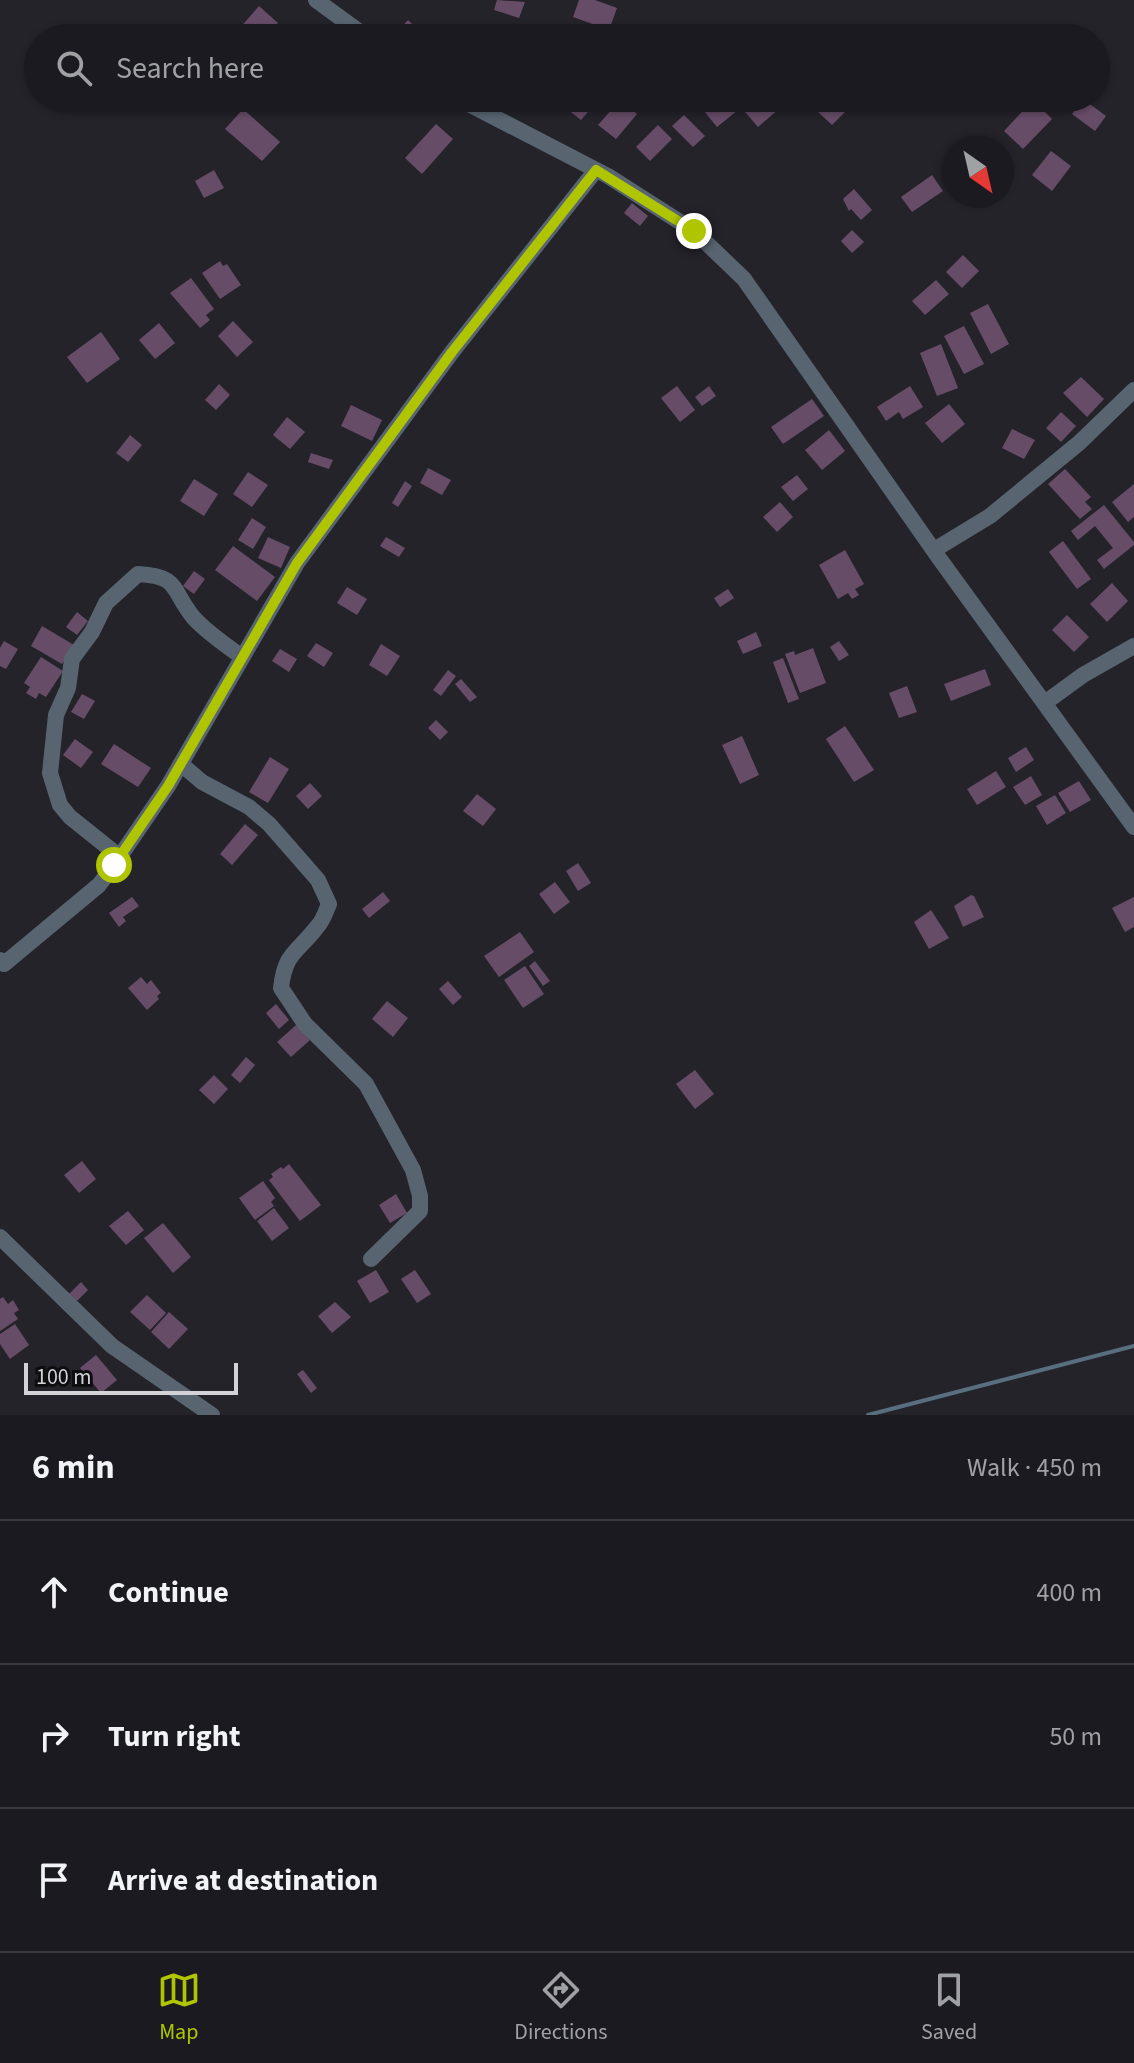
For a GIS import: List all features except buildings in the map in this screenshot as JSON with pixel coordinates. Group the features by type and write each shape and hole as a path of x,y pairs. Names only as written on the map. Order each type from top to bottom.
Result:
{"street":[{"path":"316,0 349,24"},
{"path":"484,112 596,170 694,231 744,279 1134,827"},
{"path":"0,960 4,964 99,885 181,764 297,563 452,352 596,170"},
{"path":"934,550 990,516 1079,443 1134,390"},
{"path":"120,857 70,817 60,805 50,773 56,715 68,688 72,659 92,632 106,603 138,574 158,575 175,586 194,617 242,657"},
{"path":"1046,702 1083,675 1134,646"},
{"path":"181,764 202,782 249,807 269,824 318,880 329,904 319,926 292,952 283,971 281,988 305,1024 366,1084 413,1170 420,1196 420,1211 371,1259"},
{"path":"0,1237 112,1346 212,1415"}],"waterway":[{"path":"868,1415 1134,1346"}],"route":[{"path":"114,865 168,786 297,563 452,352 596,170 694,231"}]}
